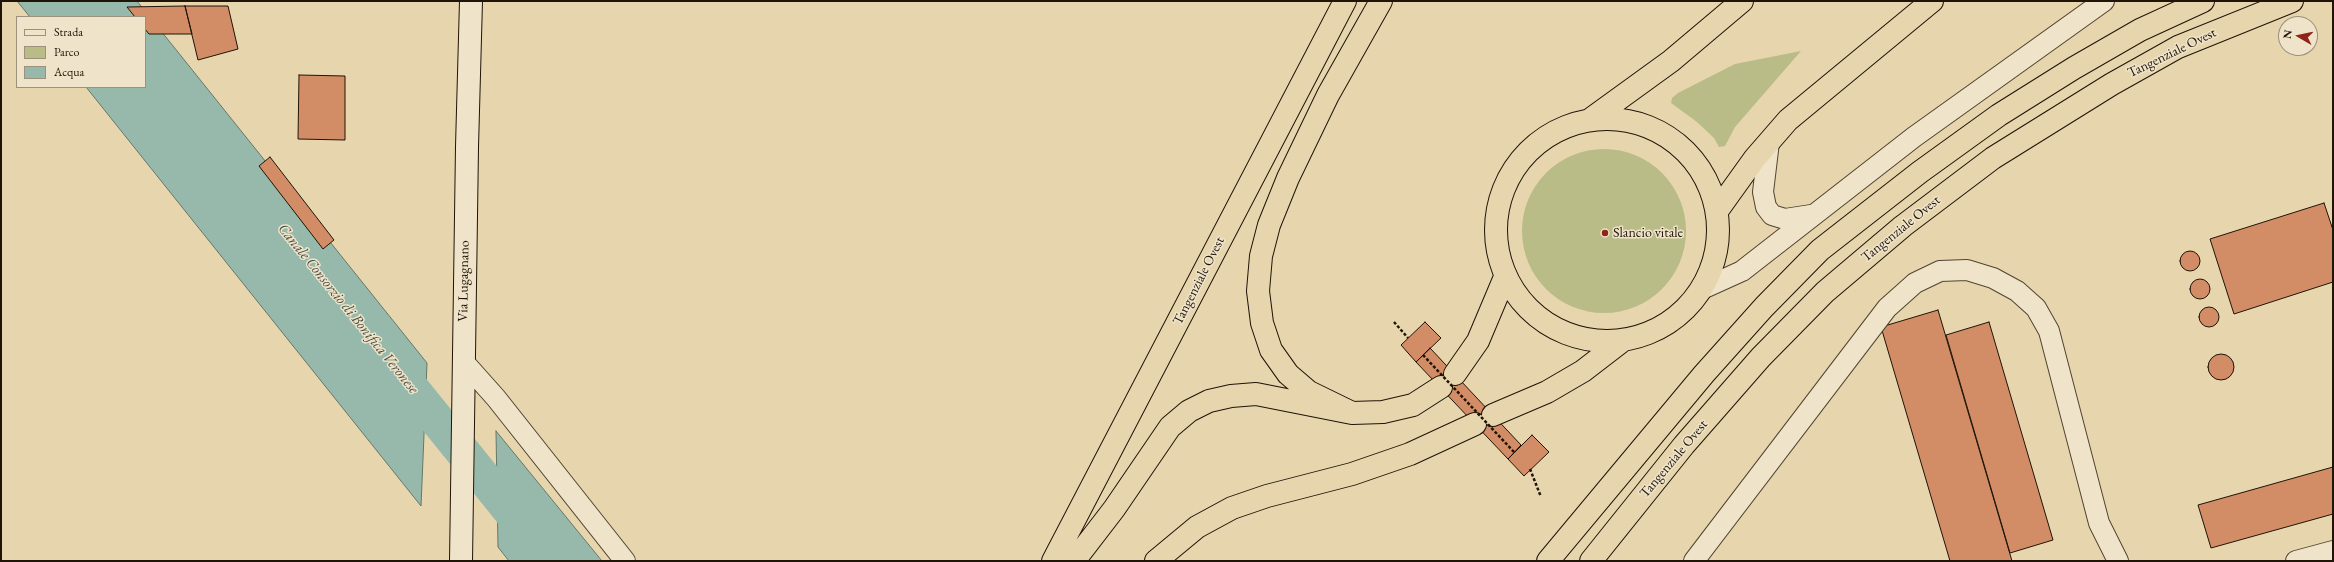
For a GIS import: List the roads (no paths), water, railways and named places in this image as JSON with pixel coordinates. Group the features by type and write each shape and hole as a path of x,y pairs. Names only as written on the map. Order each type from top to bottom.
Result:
{"highway":[{"name":"Tangenziale Ovest","path":"1053,561 1345,1"},
{"path":"1352,413 1309,392 1288,374 1271,350 1262,323 1258,292 1263,250 1269,225 1288,178 1328,96 1381,1"},
{"path":"1591,119 1671,61 1742,1"},
{"path":"1717,211 1769,142 1788,120 1932,1"},
{"path":"1548,561 1704,374 1764,307 1820,250 1920,172 1999,115 2074,68 2140,30 2203,1"},
{"name":"Tangenziale Ovest","path":"1591,561 1680,451 1761,357 1825,292 1903,226 1993,158 2112,84 2178,47 2292,1"},
{"path":"1612,118 1637,122 1660,131 1681,146 1698,165 1710,187 1717,211 1718,241 1711,270 1700,290 1676,318 1651,333 1622,341 1594,341 1566,334 1541,320 1520,301 1505,277 1497,249 1496,220 1500,198 1512,170 1527,151 1546,136 1568,125 1591,119 1612,118"},
{"path":"1074,561 1114,509 1170,427 1189,411 1209,401 1231,396 1256,394 1352,413 1383,412 1412,405 1448,381 1478,341 1505,277"},
{"path":"1156,561 1197,527 1232,508 1267,496 1352,474 1410,454 1547,392 1584,371 1622,341"}],"main road":[{"name":"Via Lugagnano","path":"461,553 463,371 471,1"}],"lane":[{"path":"1700,290 1742,271 1914,137 2104,1"},
{"path":"1769,142 1763,192 1766,207 1772,215 1785,219 1813,215"},
{"path":"1694,561 1886,308 1915,283 1940,270 1967,270 1993,278 2017,291 2036,308 2049,331 2100,523 2118,561"},
{"path":"463,371 496,398 625,561"},
{"path":"2296,561 2333,551"}],"water":[{"path":"17,1 137,1 427,363 421,506 87,88 146,88 146,16 29,16"},
{"path":"496,431 602,561 509,561 498,547"}],"waterway":[{"name":"Canale Consorzio di Bonifica Veronese","path":"395,368 551,561"}],"place":[{"name":"Slancio vitale","path":"1605,233"}]}
